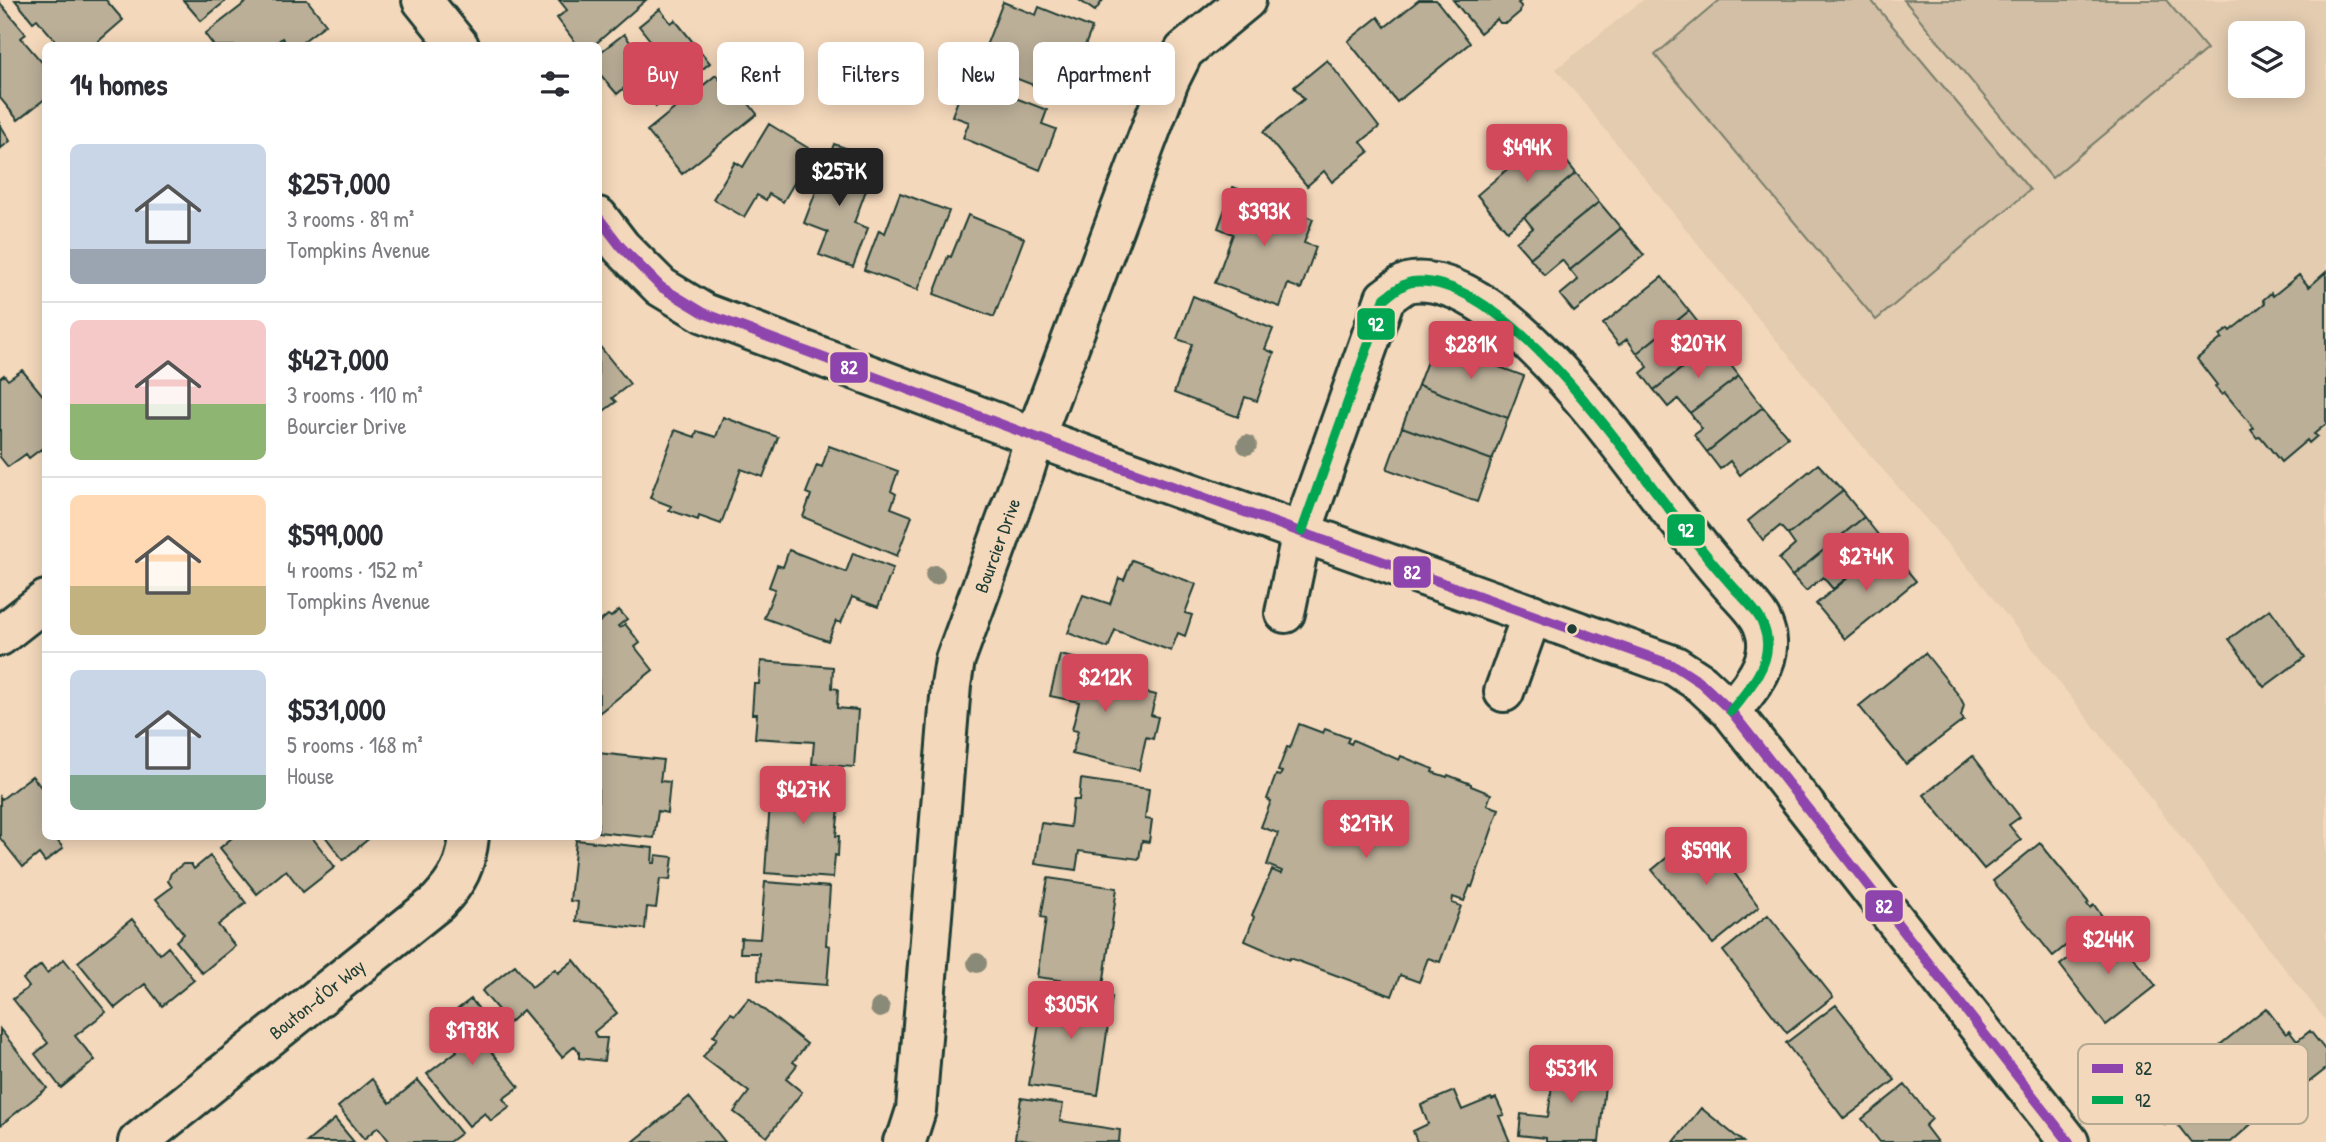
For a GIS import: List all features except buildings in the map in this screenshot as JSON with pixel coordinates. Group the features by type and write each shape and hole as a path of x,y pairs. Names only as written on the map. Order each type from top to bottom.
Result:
{"street":[{"path":"422,0 456,42"},
{"name":"Bourcier Drive","path":"903,1142 907,1138 918,1099 955,660 1168,81 1184,51 1246,0"},
{"path":"602,222 621,247 661,287 704,313 1035,437 1675,666 1701,683 1731,711 2069,1142"},
{"path":"1285,613 1302,531 1385,298 1410,282 1443,285 1479,302 1544,354 1761,619 1767,641 1766,659 1731,711"},
{"path":"0,636 42,603"},
{"path":"1504,692 1532,614"},
{"name":"Bouton-d'Or Way","path":"138,1142 438,902 456,883 467,855 469,840"}],"shaded area":[{"path":"1643,0 2326,0 2326,1021 1977,578 1858,441 1556,69"},
{"path":"1720,0 1871,0 2030,190 1876,320 1655,55"},
{"path":"1904,0 2166,0 2207,49 2052,178"}],"transit line":[{"name":"82","path":"602,222 621,247 661,287 704,313 1035,437 1675,666 1701,683 1731,711 2069,1142"},
{"name":"92","path":"1302,531 1385,298 1401,286 1412,282 1447,287 1484,305 1521,334 1558,371 1593,411 1707,557 1759,617 1767,639 1767,652 1750,688 1731,711"}]}
